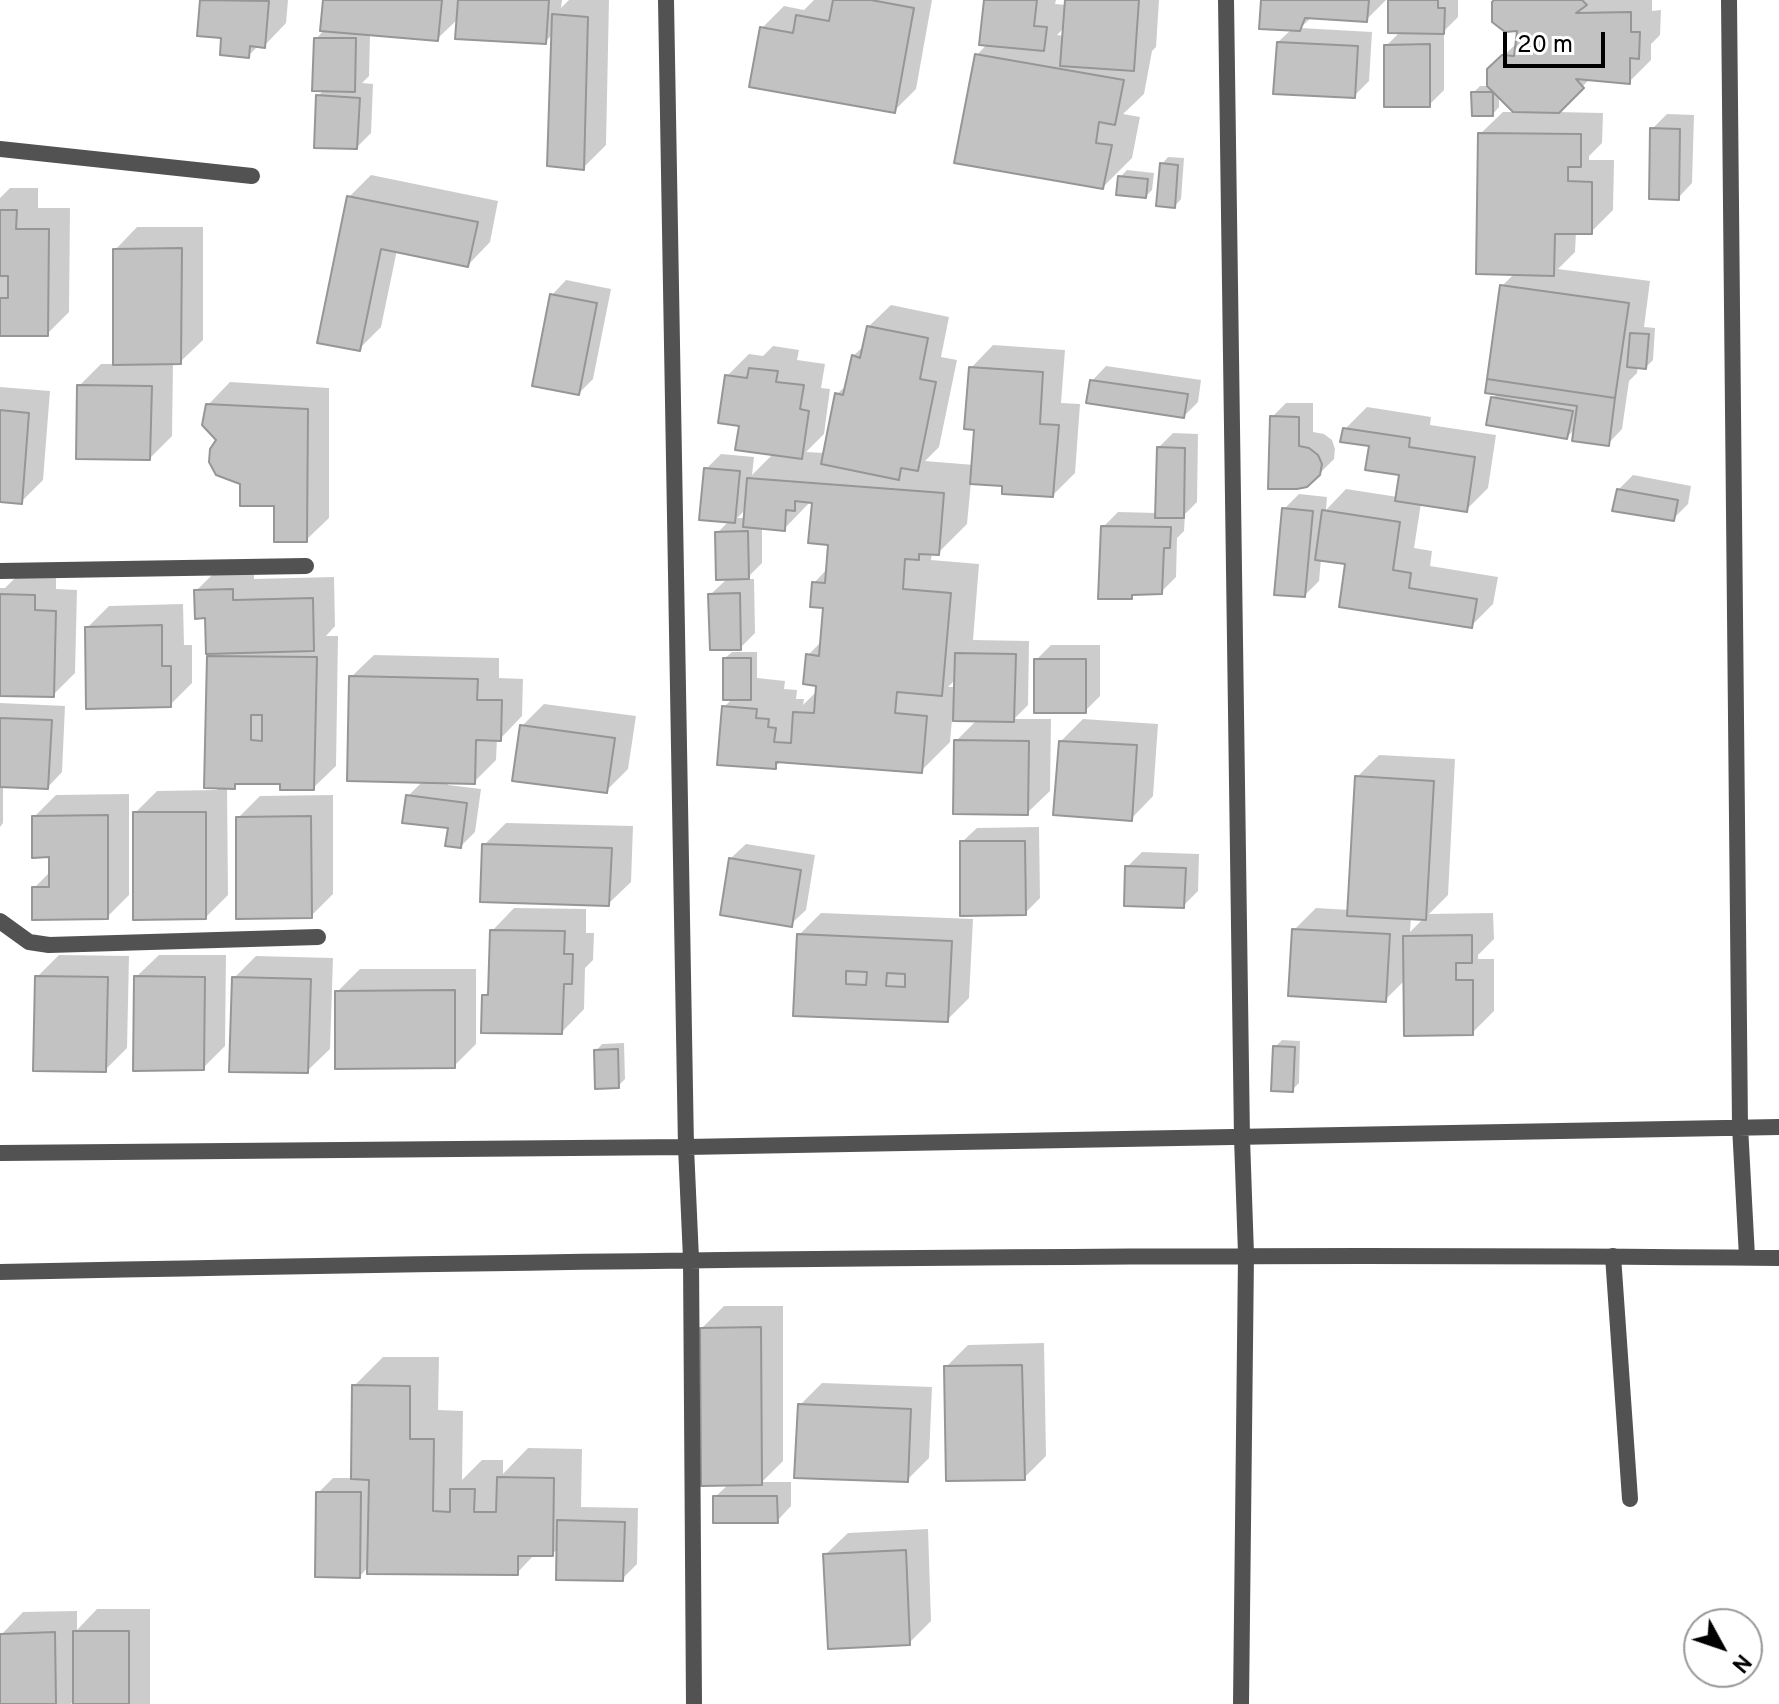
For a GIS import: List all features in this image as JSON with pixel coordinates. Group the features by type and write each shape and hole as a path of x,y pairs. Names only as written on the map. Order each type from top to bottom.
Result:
{"street":[{"path":"666,0 686,1147 691,1259 694,1704"},
{"path":"1226,0 1246,1254 1241,1704"},
{"path":"1729,0 1740,1126 1747,1257"},
{"path":"0,149 252,176"},
{"path":"0,571 306,566"},
{"path":"0,921 29,942 49,945 318,937"},
{"path":"0,1153 686,1147 1779,1127"},
{"path":"0,1272 691,1259 1246,1254 1779,1258"},
{"path":"1613,1256 1630,1499"}],"building":[{"path":"200,0 269,1 265,48 250,46 249,58 220,55 221,38 197,36"},
{"path":"323,0 442,0 438,41 320,31"},
{"path":"458,0 549,0 546,44 455,39"},
{"path":"833,0 871,0 914,8 895,113 749,87 760,27 793,33 796,15 829,21"},
{"path":"984,0 1037,0 1034,26 1047,27 1044,51 979,45"},
{"path":"1065,0 1139,0 1134,71 1060,66"},
{"path":"1261,0 1369,0 1367,22 1305,18 1300,31 1259,29"},
{"path":"1388,0 1438,0 1438,8 1445,8 1444,34 1388,33"},
{"path":"1494,0 1582,0 1587,5 1576,13 1631,12 1631,32 1640,32 1639,59 1630,58 1630,84 1576,79 1584,88 1559,113 1513,112 1487,86 1487,69 1502,55 1514,56 1517,31 1505,32 1492,22"},
{"path":"552,14 588,17 584,170 547,166"},
{"path":"314,38 356,38 355,92 312,91"},
{"path":"1277,42 1358,46 1355,98 1273,94"},
{"path":"1430,44 1430,107 1384,107 1384,45"},
{"path":"975,54 1124,80 1115,125 1099,122 1096,143 1112,145 1103,189 954,163"},
{"path":"1471,92 1493,92 1493,116 1472,116"},
{"path":"316,95 360,98 357,149 314,148"},
{"path":"1650,128 1680,129 1679,200 1649,199"},
{"path":"1478,133 1581,134 1581,167 1568,167 1568,181 1592,182 1592,234 1555,234 1554,276 1476,274"},
{"path":"1160,163 1178,165 1175,208 1156,206"},
{"path":"1118,176 1148,179 1146,198 1116,195"},
{"path":"347,196 478,222 468,267 381,249 360,351 317,343"},
{"path":"0,210 17,210 16,229 49,229 48,336 0,336 0,298 8,298 8,276 0,276"},
{"path":"182,248 181,364 113,365 113,249"},
{"path":"1500,285 1629,303 1615,398 1487,379"},
{"path":"550,294 597,303 579,395 532,386"},
{"path":"867,326 928,338 920,379 936,382 918,471 901,468 899,480 821,464 835,393 843,395 852,355 860,358"},
{"path":"1630,333 1649,334 1646,369 1627,367"},
{"path":"969,367 1043,372 1040,424 1059,425 1053,497 1002,494 1002,486 970,484 974,430 964,429"},
{"path":"749,368 778,371 776,382 804,385 800,409 809,411 802,459 735,450 739,426 718,423 725,375 747,378"},
{"path":"1487,379 1615,398 1609,446 1572,441 1577,406 1485,393"},
{"path":"1090,380 1188,394 1184,418 1086,403"},
{"path":"77,385 152,386 150,460 76,459"},
{"path":"1491,397 1573,411 1567,439 1486,425"},
{"path":"206,404 308,409 307,542 274,542 274,506 240,506 240,484 216,475 209,462 210,449 216,440 202,425"},
{"path":"0,410 29,413 22,504 0,502"},
{"path":"1270,416 1299,417 1299,446 1309,448 1318,455 1322,464 1320,475 1307,487 1268,489"},
{"path":"1343,428 1410,438 1409,447 1475,457 1467,512 1395,501 1399,475 1365,470 1369,446 1340,442"},
{"path":"1157,447 1185,448 1184,518 1155,518"},
{"path":"704,468 740,471 735,523 699,520"},
{"path":"747,478 944,493 939,555 919,554 919,560 905,559 903,589 951,593 942,696 897,692 895,713 927,716 922,773 776,762 776,769 717,765 722,706 757,709 756,718 769,719 768,727 776,728 774,742 791,743 793,712 814,713 816,686 803,684 806,654 819,656 823,608 810,607 812,582 825,583 828,545 808,543 812,503 795,501 795,511 786,510 785,531 743,527"},
{"path":"1617,489 1678,500 1674,521 1612,511"},
{"path":"1282,508 1313,511 1305,597 1274,595"},
{"path":"1322,510 1400,522 1393,570 1411,573 1409,588 1477,599 1472,628 1339,607 1345,564 1315,560"},
{"path":"1101,526 1171,527 1170,548 1164,548 1162,594 1132,595 1132,599 1098,599"},
{"path":"748,531 749,579 716,580 715,532"},
{"path":"233,589 233,600 313,598 314,651 206,654 205,618 195,619 194,590"},
{"path":"740,593 741,650 710,650 708,594"},
{"path":"0,594 35,595 35,610 56,611 54,697 0,696"},
{"path":"162,625 162,666 171,666 171,707 86,709 85,627"},
{"path":"955,653 1016,654 1014,722 953,721"},
{"path":"207,656 317,657 314,790 280,790 280,784 235,784 235,789 204,788","holes":["251,715 262,715 262,741 251,740"]},
{"path":"723,658 751,658 751,700 723,700"},
{"path":"1034,659 1086,659 1086,713 1034,713"},
{"path":"349,676 478,679 477,700 502,700 501,741 476,740 475,784 347,781"},
{"path":"0,718 52,720 48,789 0,787"},
{"path":"520,725 615,738 607,793 512,781"},
{"path":"954,740 1029,741 1028,815 953,814"},
{"path":"1059,741 1137,745 1132,821 1053,815"},
{"path":"1355,776 1434,781 1426,920 1347,916"},
{"path":"406,795 467,803 461,848 445,846 448,828 402,823"},
{"path":"133,812 206,812 206,919 133,920"},
{"path":"108,815 108,919 32,920 32,887 49,887 49,857 32,858 32,816"},
{"path":"311,816 312,918 236,919 236,817"},
{"path":"960,841 1025,841 1026,915 960,916"},
{"path":"482,844 612,848 609,906 480,902"},
{"path":"729,858 801,870 792,927 720,915"},
{"path":"1125,866 1186,868 1184,908 1124,906"},
{"path":"1292,929 1390,934 1386,1002 1288,996"},
{"path":"490,930 565,931 564,954 573,954 572,984 564,984 562,1034 481,1033 482,995 488,995"},
{"path":"797,934 952,941 948,1022 793,1016","holes":["846,971 867,972 866,985 846,984","887,973 905,974 905,987 886,986"]},
{"path":"1472,935 1472,963 1456,963 1456,980 1473,980 1473,1035 1404,1036 1403,936"},
{"path":"35,976 108,977 106,1072 33,1071"},
{"path":"134,976 205,977 204,1070 133,1071"},
{"path":"232,977 311,979 308,1073 229,1072"},
{"path":"455,990 455,1068 335,1069 335,991"},
{"path":"1273,1046 1295,1047 1293,1092 1271,1091"},
{"path":"618,1049 619,1088 595,1089 594,1050"},
{"path":"761,1327 762,1485 701,1486 700,1328"},
{"path":"1022,1365 1025,1480 946,1481 944,1366"},
{"path":"352,1385 410,1386 410,1439 434,1439 433,1511 450,1512 450,1489 475,1489 474,1512 496,1512 497,1477 554,1478 553,1556 518,1556 518,1575 367,1574 369,1480 351,1479"},
{"path":"798,1404 911,1409 908,1482 794,1478"},
{"path":"316,1492 361,1492 360,1578 315,1577"},
{"path":"713,1496 777,1496 778,1523 713,1523"},
{"path":"557,1520 625,1522 623,1581 556,1580"},
{"path":"906,1550 910,1645 828,1649 823,1554"},
{"path":"73,1631 129,1631 129,1704 73,1704"},
{"path":"55,1632 56,1704 0,1704 0,1634"}]}
